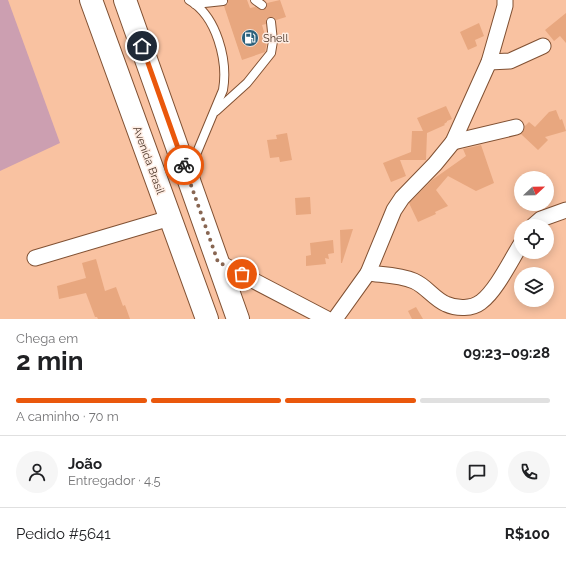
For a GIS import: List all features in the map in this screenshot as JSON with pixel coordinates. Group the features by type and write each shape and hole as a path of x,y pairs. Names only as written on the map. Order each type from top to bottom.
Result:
{"highway":[{"name":"Avenida Brasil","path":"91,0 207,319"},
{"path":"125,0 238,319"}],"street":[{"path":"335,319 368,273 394,210 402,198 435,164 453,142 490,62 503,13 504,0"},
{"path":"490,62 510,61 543,46"},
{"path":"453,142 516,127"},
{"path":"544,219 566,210"},
{"path":"35,258 170,218"},
{"path":"368,273 413,281 420,284 445,304 464,308 482,302 494,289 514,256"},
{"path":"218,262 327,319"}],"lane":[{"path":"192,2 222,1"},
{"path":"187,176 223,90 225,78 225,65 216,33 210,19 192,2"},
{"path":"214,113 247,83 271,53 273,41 271,22"}],"shaded area":[{"path":"0,0 8,0 60,143 0,171"}],"building":[{"name":"Shell","path":"228,0 247,0 250,8 255,7 262,10 267,8 267,3 280,0 286,17 276,20 274,17 270,17 266,19 266,24 262,25 267,42 265,52 242,60 224,6 228,4"},
{"path":"566,13 566,43 560,36 554,41 545,30"},
{"path":"479,23 484,36 475,40 477,46 468,50 460,32"},
{"path":"446,106 452,119 447,121 444,124 445,125 427,133 426,160 400,160 406,176 391,182 383,163 411,152 412,131 423,131 417,118"},
{"path":"556,110 560,120 562,119 566,131 545,137 548,140 538,150 521,134 529,122 535,127 549,112"},
{"path":"287,133 292,160 280,162 279,157 270,158 267,140 277,139 276,135"},
{"path":"481,145 494,183 476,191 448,176 436,190 448,206 435,212 436,214 418,222 409,203 432,180 466,156 463,149"},
{"path":"310,197 311,214 296,215 295,198"},
{"path":"353,229 342,263 341,263 340,230"},
{"path":"333,240 334,253 328,254 329,259 325,258 326,264 306,266 306,256 311,255 310,243"},
{"path":"96,259 105,291 116,287 123,306 125,305 130,319 98,319 95,317 86,293 59,299 57,286 86,278 82,263"},
{"path":"416,307 423,319 412,319 408,311"}],"way so far":[{"path":"184,165 218,262 242,274"}],"place":[{"name":"Shell","path":"250,38"}],"route":[{"path":"142,46 184,165"}]}
